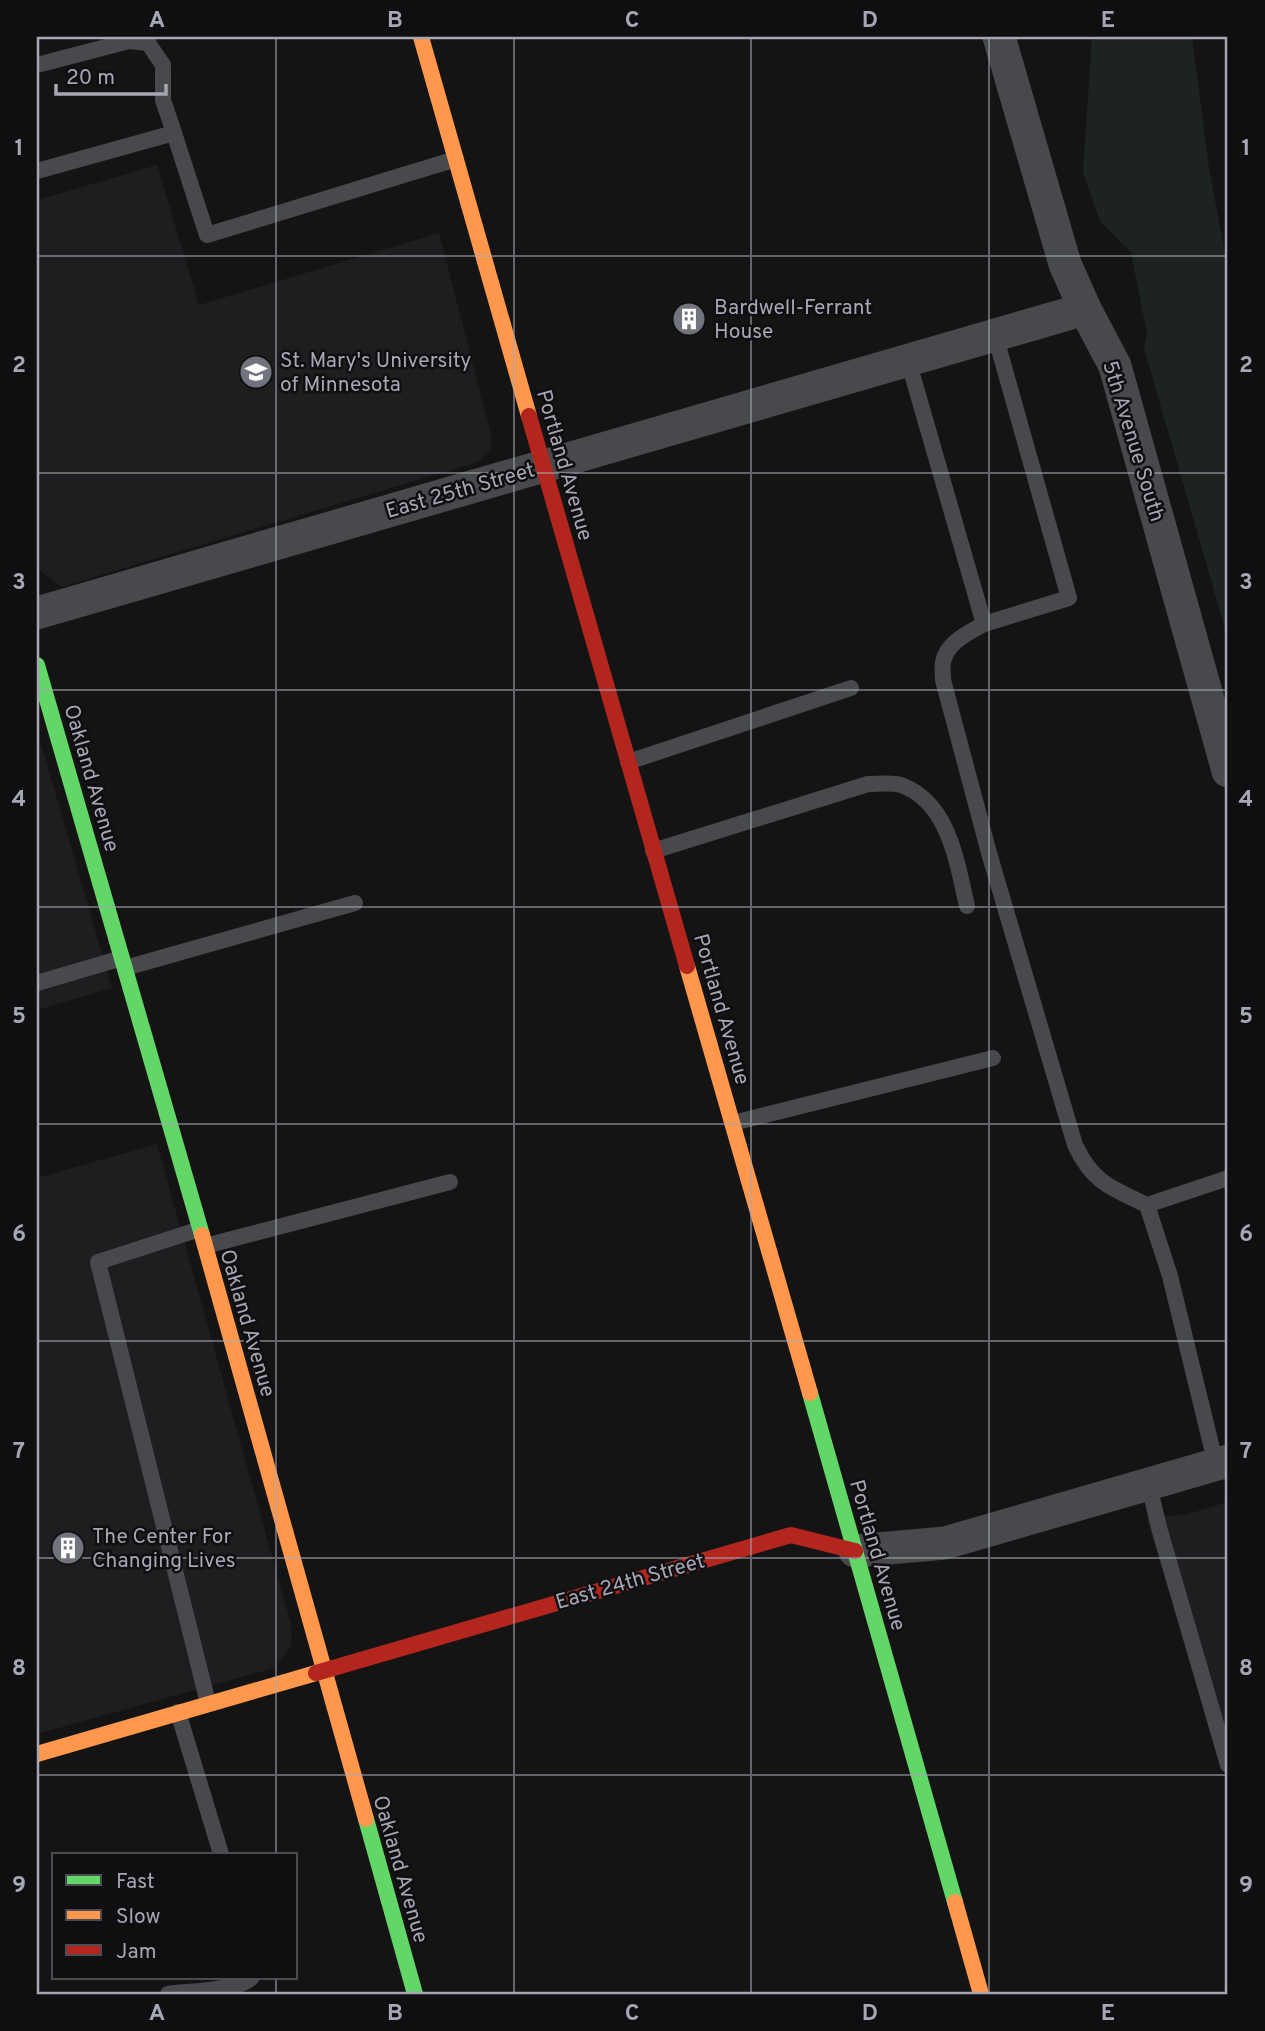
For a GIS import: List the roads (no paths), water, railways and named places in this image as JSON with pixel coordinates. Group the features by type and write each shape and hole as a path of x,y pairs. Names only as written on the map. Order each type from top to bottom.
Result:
{"street":[{"name":"Portland Avenue","path":"421,37 981,1994"},
{"name":"5th Avenue South","path":"999,37 1065,264 1115,366 1228,771"},
{"name":"East 25th Street","path":"37,613 1085,309"},
{"name":"Oakland Avenue","path":"37,665 205,1246 415,1994"},
{"name":"East 24th Street","path":"37,1754 791,1535 855,1551 945,1543 1222,1463"}],"lane":[{"path":"37,65 129,41 148,43 163,65 163,100 206,235 456,159"},
{"path":"37,171 174,133"},
{"path":"995,335 1069,598 984,624 949,647 943,662 943,680 989,853 1075,1145 1084,1164 1093,1176 1116,1191 1147,1205 1228,1178"},
{"path":"908,360 984,624"},
{"path":"628,762 851,688"},
{"path":"653,851 868,784 899,784 924,797 942,823 957,863 967,906"},
{"path":"37,982 124,963 355,903"},
{"path":"733,1123 993,1058"},
{"path":"205,1246 450,1182"},
{"path":"1147,1205 1170,1276 1222,1463"},
{"path":"200,1229 99,1262 208,1703"},
{"path":"1149,1486 1228,1765"},
{"path":"178,1713 221,1853"},
{"path":"169,1994 230,1987 250,1979"}],"place":[{"name":"Bardwell-Ferrant House","path":"689,319"},
{"name":"St. Mary's University of Minnesota","path":"256,372"},
{"name":"The Center For Changing Lives","path":"68,1548"}]}
